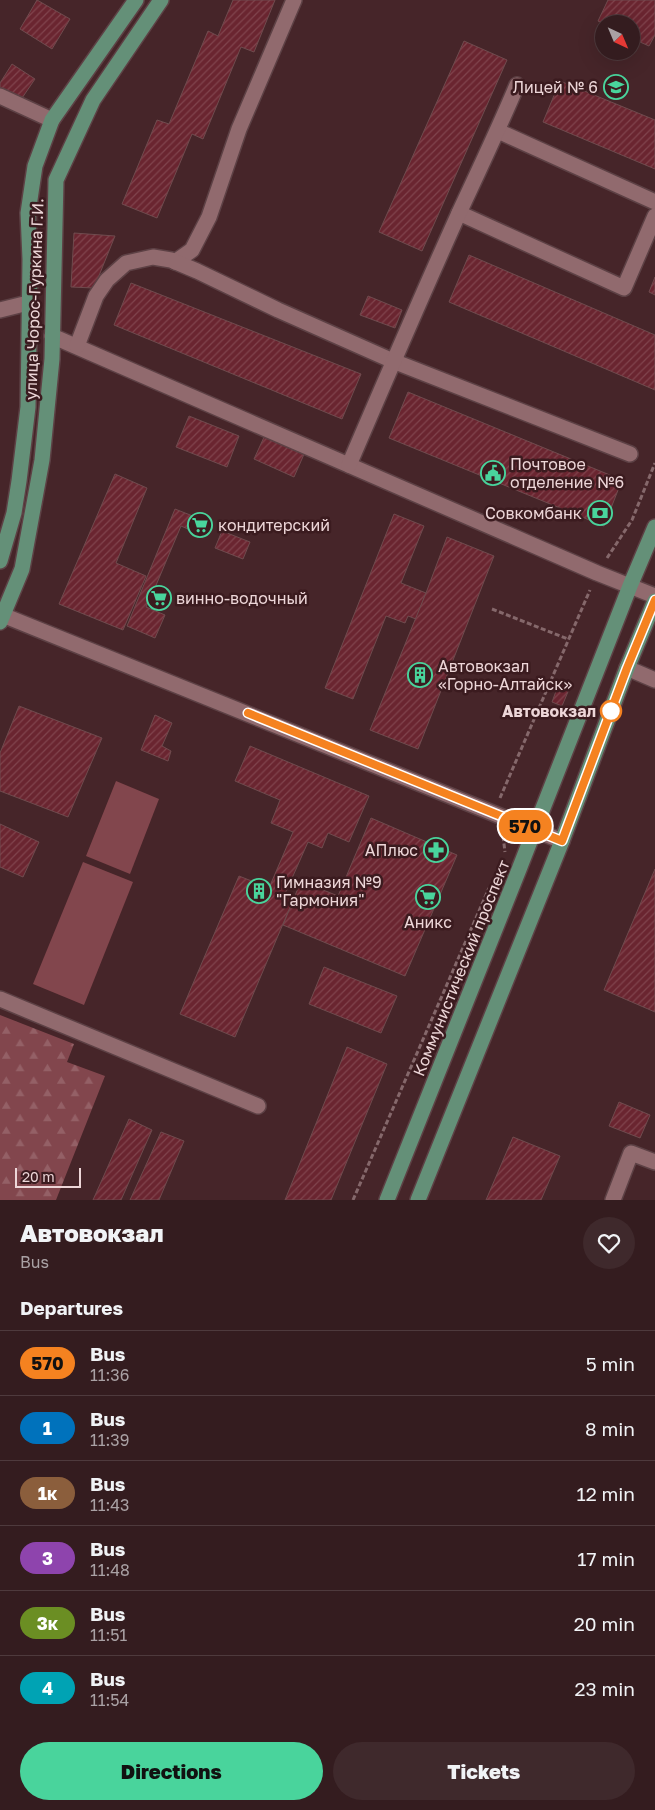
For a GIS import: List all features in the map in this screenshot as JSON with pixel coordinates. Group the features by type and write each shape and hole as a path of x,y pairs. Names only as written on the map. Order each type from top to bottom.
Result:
{"main road":[{"name":"улица Чорос-Гуркина Г.И.","path":"0,562 14,513 28,407 30,259 28,213 35,166 52,120 136,0"},
{"name":"улица Чорос-Гуркина Г.И.","path":"1,617 22,569 42,460 52,359 56,180 93,100 160,0"},
{"name":"Коммунистический проспект","path":"387,1200 655,527"},
{"path":"418,1200 562,841 627,668 655,600"}],"street":[{"path":"175,262 192,250 209,217 239,129 294,0"},
{"path":"349,465 393,361 498,131 517,85"},
{"path":"0,96 52,120"},
{"path":"498,131 655,202"},
{"path":"459,213 624,288 655,216"},
{"path":"77,346 96,296 107,280 126,262 153,257 175,262 197,271 278,310 393,361 630,454"},
{"path":"0,310 28,303"},
{"path":"52,336 655,596"},
{"path":"1,617 562,841"},
{"path":"627,668 655,680"},
{"path":"0,999 258,1106"},
{"path":"613,1200 630,1154 655,1162"}],"path":[{"path":"492,609 568,639"}],"green space":[{"path":"116,781 159,799 130,874 86,856"},
{"path":"83,862 133,882 84,1005 33,984"},
{"path":"0,1015 74,1044 67,1062 105,1076 56,1200 0,1200"}],"building":[{"path":"37,0 70,19 52,49 20,29"},
{"path":"233,0 275,0 254,52 241,47 203,139 192,134 157,218 122,204 157,120 169,124 208,31 218,36"},
{"path":"608,0 655,0 655,35 649,46 640,42 640,15 601,15"},
{"path":"464,41 507,60 422,251 379,232"},
{"path":"12,64 35,79 20,101 0,88 0,83"},
{"path":"560,81 655,120 655,169 543,122"},
{"path":"74,233 115,236 94,288 71,287"},
{"path":"469,255 655,335 655,390 449,302"},
{"path":"655,277 655,295 649,292"},
{"path":"131,283 361,374 342,419 114,325"},
{"path":"368,296 402,310 395,328 360,315"},
{"path":"408,392 622,480 604,526 389,438"},
{"path":"189,416 239,436 227,467 176,447"},
{"path":"265,435 305,452 294,477 254,459"},
{"path":"115,474 147,488 116,563 146,576 123,630 59,604"},
{"path":"175,509 208,522 202,535 181,526 154,590 169,596 165,607 149,600 146,607 165,615 155,638 127,626"},
{"path":"394,514 424,526 401,583 426,593 416,619 408,616 405,623 386,616 353,699 325,688"},
{"path":"222,531 250,542 243,559 215,548"},
{"name":"Автовокзал «Горно-Алтайск»","path":"447,537 494,556 418,749 370,730"},
{"path":"559,683 570,687 562,706 552,702"},
{"path":"19,706 102,738 68,817 0,791 0,753"},
{"path":"155,715 172,723 162,746 171,751 168,761 141,750"},
{"name":"Гимназия №9 \"Гармония\"","path":"250,746 369,796 349,842 328,833 322,848 308,842 285,894 294,898 235,1037 180,1014 239,876 269,888 293,832 271,823 280,800 235,781"},
{"path":"371,818 457,855 405,976 283,925 301,881 338,896"},
{"path":"0,824 39,842 23,877 0,867"},
{"path":"655,869 655,1012 604,990"},
{"path":"324,967 397,996 381,1033 309,1004"},
{"path":"347,1047 387,1064 331,1200 285,1200"},
{"path":"619,1102 650,1115 640,1138 609,1126"},
{"path":"129,1119 152,1130 121,1200 93,1200"},
{"path":"161,1132 184,1141 159,1200 130,1200"},
{"path":"513,1137 560,1156 541,1200 486,1200"}],"bus line":[{"name":"570","path":"248,713 562,841 627,668 655,600"}],"place":[{"name":"Лицей № 6","path":"616,87"},
{"name":"Почтовое отделение №6","path":"493,473"},
{"name":"Совкомбанк","path":"600,513"},
{"name":"кондитерский","path":"200,525"},
{"name":"винно-водочный","path":"159,598"},
{"name":"Автовокзал «Горно-Алтайск»","path":"420,675"},
{"name":"Автовокзал","path":"611,711"},
{"name":"АПлюс","path":"436,850"},
{"name":"Гимназия №9 \"Гармония\"","path":"259,891"},
{"name":"Аникс","path":"428,897"}]}
